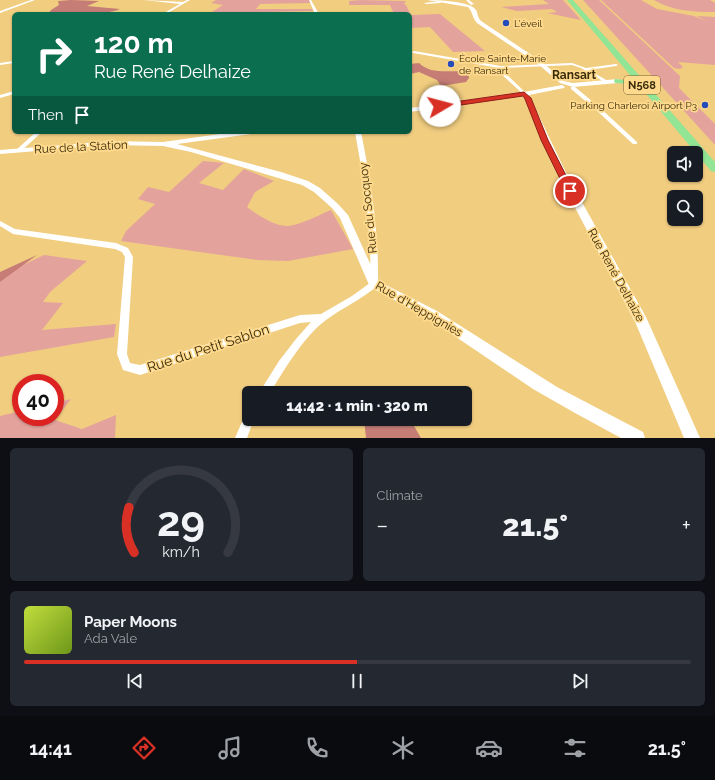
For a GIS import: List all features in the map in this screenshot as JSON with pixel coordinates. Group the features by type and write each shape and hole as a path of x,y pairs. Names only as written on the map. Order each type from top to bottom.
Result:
{"highway":[{"name":"N568","path":"570,0 715,169"},
{"name":"N568","path":"574,0 715,158"},
{"path":"618,81 627,79 633,74"},
{"path":"618,81 629,82 644,87"}],"street":[{"path":"0,12 34,0"},
{"path":"144,0 183,3"},
{"path":"167,12 189,0"},
{"path":"310,0 317,12"},
{"path":"467,0 473,3"},
{"path":"428,2 473,3"},
{"path":"473,3 476,19 479,22 544,66 562,84"},
{"path":"414,52 501,67 572,64 606,82"},
{"path":"0,64 12,62"},
{"path":"584,69 616,65"},
{"path":"501,67 502,72 524,94"},
{"path":"412,110 524,94 562,84 573,86 618,81"},
{"path":"573,86 635,143"},
{"path":"0,97 12,93"},
{"name":"Rue René Delhaize","path":"524,94 528,98 544,140 562,175 642,321 692,438"},
{"path":"18,151 37,134"},
{"path":"162,144 236,134"},
{"name":"Rue du Socquoy","path":"358,134 367,180 372,226 374,284"},
{"name":"Rue de la Station","path":"0,152 112,143 162,144"},
{"name":"Rue d'Heppignies","path":"162,144 198,152 284,176 305,183 317,190 329,200 344,217 374,284 394,292 470,338 531,380 636,438"},
{"name":"Rue du Petit Sablon","path":"0,223 13,231 116,246 125,250 129,257 122,354 126,367 140,370 300,319 321,318"},
{"path":"269,386 303,338 321,318 355,298 374,284"},
{"path":"241,438 246,426"}],"shaded area":[{"path":"216,0 309,0 311,3 260,4 256,9 313,9 312,11 212,12 223,5 211,3"},
{"path":"543,0 563,0 581,20 547,13 557,12 552,9 517,11 501,7 549,4"},
{"path":"583,0 599,0 680,76 679,88 715,124 715,145"},
{"path":"601,0 641,0 657,9 694,16 706,21 697,16 715,17 715,65 678,62 683,67 680,69 674,68"},
{"path":"654,0 710,0 715,3 715,12 699,12 676,9"},
{"path":"58,1 99,1 87,6 120,9 110,12 50,12 59,5"},
{"path":"349,1 406,1 404,4 410,12 393,12 390,5 349,5"},
{"path":"440,14 485,51 453,52 430,27 412,28 412,15"},
{"path":"419,63 424,67 436,71 468,72 469,78 466,82 441,86 437,80 419,72 412,74 412,64"},
{"path":"203,161 224,163 199,183 223,190 244,169 274,181 255,192 247,207 276,224 291,226 331,210 353,249 288,261 257,260 121,241 126,231 155,204 138,199 148,187 169,192"},
{"path":"37,255 4,279 0,282 0,272"},
{"path":"44,255 87,261 50,292 43,302 63,303 42,330 116,324 114,337 0,357 0,276"},
{"path":"71,399 64,408 64,401"},
{"path":"12,413 12,426 64,426 64,423 82,429 116,415 115,438 0,438 0,416"},
{"path":"365,426 414,426 421,438 366,438"}],"place":[{"name":"L'éveil","path":"506,23"},
{"name":"École Sainte-Marie de Ransart","path":"451,64"},
{"name":"Parking Charleroi Airport P3","path":"705,105"}],"district":[{"name":"Ransart","path":"574,75"}],"route":[{"path":"440,106 524,94 528,98 544,140 570,191"}]}
